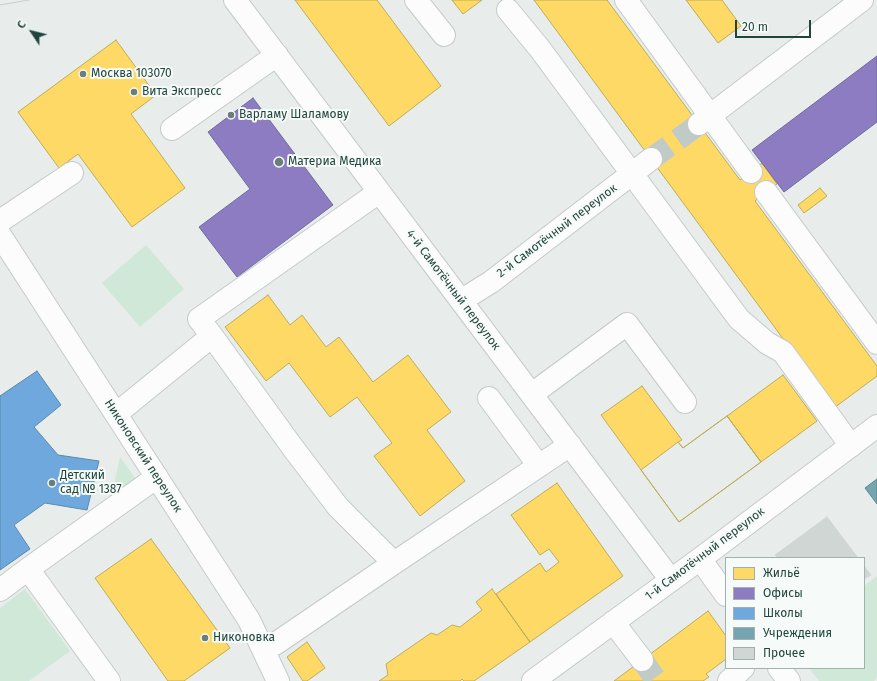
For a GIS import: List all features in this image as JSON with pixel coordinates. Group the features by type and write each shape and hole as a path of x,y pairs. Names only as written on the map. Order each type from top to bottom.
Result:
{"street":[{"name":"4-й Самотёчный переулок","path":"235,0 671,580"},
{"path":"416,0 444,35"},
{"path":"626,0 704,120 751,172"},
{"path":"704,120 862,0"},
{"path":"508,10 540,49 739,319 767,343 783,352 851,446"},
{"path":"172,129 277,55"},
{"name":"2-й Самотёчный переулок","path":"462,300 491,282 651,159"},
{"path":"0,233 72,173"},
{"path":"379,192 199,319 338,507 394,562"},
{"path":"766,192 877,343"},
{"name":"Никоновский переулок","path":"0,233 249,620 278,681"},
{"path":"532,394 627,324 685,402"},
{"path":"116,414 212,336"},
{"path":"489,398 539,466"},
{"name":"1-й Самотёчный переулок","path":"532,681 700,559 877,426"},
{"path":"275,644 394,562 570,445"},
{"path":"0,590 157,477"},
{"path":"700,559 725,594"},
{"path":"28,569 109,681"},
{"path":"613,622 642,660"},
{"path":"729,681 742,669"},
{"path":"780,669 789,681"}],"green space":[{"path":"146,245 184,289 140,327 102,283"},
{"path":"120,457 140,485 109,508"},
{"path":"877,576 877,677 874,681 819,681 810,669 865,669 865,585"},
{"path":"25,589 70,651 29,681 0,681 0,608"}],"building: Жильё":[{"path":"295,0 377,0 441,86 389,126"},
{"path":"452,0 482,0 463,14"},
{"path":"534,0 607,0 740,180 762,163 777,184 755,201 877,366 877,376 834,408"},
{"path":"686,0 722,0 741,26 718,43"},
{"path":"116,40 156,95 131,114 185,188 132,227 78,154 59,168 18,112"},
{"path":"820,188 827,196 804,213 798,205"},
{"path":"268,295 290,325 302,315 326,347 339,337 373,382 408,355 451,412 427,430 465,481 420,516 374,456 392,443 357,397 330,417 289,363 266,381 225,327"},
{"path":"783,375 817,421 761,462 727,416"},
{"path":"642,386 682,440 678,442 683,448 727,416 761,462 679,522 601,415"},
{"path":"727,416 761,462 679,522 641,470 678,442 683,448"},
{"path":"557,483 623,576 530,642 496,594 540,563 546,572 559,562 549,549 540,555 511,515"},
{"path":"151,539 230,648 184,681 168,681 95,578"},
{"path":"492,589 530,642 474,681 464,681 462,679 460,681 379,681 388,675 386,664 431,633 437,635 452,625 460,627 482,610 476,602"},
{"path":"708,611 725,635 725,660 706,674 709,677 703,681 614,681"},
{"path":"307,642 325,668 307,681 303,681 287,657"}],"building: Офисы":[{"path":"877,56 877,122 784,192 752,150"},
{"path":"253,98 333,205 237,277 199,227 250,189 208,132"}],"building: Школы":[{"path":"37,371 61,405 34,427 58,455 99,461 87,510 45,503 14,525 30,549 0,570 0,396"}],"building: Учреждения":[{"path":"877,479 877,504 865,488"}],"building: Прочее":[{"path":"827,517 857,557 777,557 775,555"},
{"path":"865,567 871,575 865,578"}],"tunnel":[{"path":"651,159 699,124"},
{"path":"642,660 657,681"}],"tram line":[{"path":"0,5 29,0"}],"place":[{"name":"Москва 103070","path":"83,74"},
{"name":"Вита Экспресс","path":"134,92"},
{"name":"Варламу Шаламову","path":"231,115"},
{"name":"Материа Медика","path":"279,162"},
{"name":"Детский сад № 1387","path":"52,483"},
{"name":"Никоновка","path":"205,638"}]}
